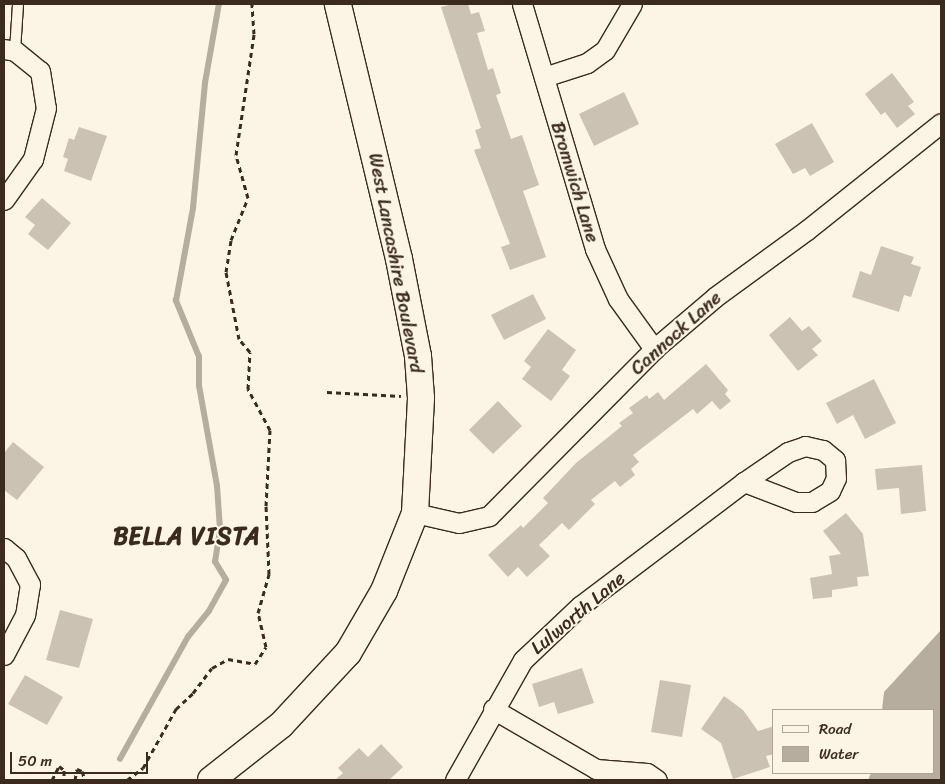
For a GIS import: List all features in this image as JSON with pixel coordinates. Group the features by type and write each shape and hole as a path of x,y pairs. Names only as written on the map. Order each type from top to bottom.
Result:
{"main road":[{"name":"West Lancashire Boulevard","path":"211,780 282,724 348,653 384,591 415,513 421,398 418,356 399,259 338,4"}],"street":[{"name":"Bromwich Lane","path":"522,4 595,249 618,299 654,349"},
{"path":"544,77 588,63 606,50 632,4"},
{"path":"4,200 33,159 46,108 40,71 9,50"},
{"name":"Cannock Lane","path":"415,513 459,523 490,516 654,349 715,296 807,230 941,123"},
{"name":"Lulworth Lane","path":"455,780 493,709 523,660 580,606 744,482"},
{"path":"4,548 16,558 30,584 24,615 4,656"},
{"path":"493,709 599,775 647,772 657,780"}],"lane":[{"path":"9,50 18,4"}],"path":[{"path":"127,780 143,768 176,709 193,693 212,668 228,659 255,664 266,647 258,613 269,574 266,506 270,430 248,389 250,352 239,339 226,272 231,240 248,198 236,155 254,34 252,4"},
{"path":"327,392 421,398"},
{"path":"52,780 59,766 64,770 64,780"},
{"path":"75,780 77,768 82,771 85,780"},
{"path":"107,780 116,780"}],"water":[{"path":"941,630 941,780 868,780 871,774 935,774 935,709 882,709 884,692"}],"building":[{"path":"453,4 468,4 471,14 479,12 485,31 477,33 488,70 493,68 501,93 496,95 511,139 522,135 539,185 523,191 546,257 510,270 501,247 510,244 474,150 481,148 475,130 481,128 441,7"},
{"path":"892,73 914,102 908,106 915,114 897,128 885,112 881,115 865,94"},
{"path":"624,92 639,124 594,146 579,114"},
{"path":"812,123 834,162 810,176 805,168 793,174 775,144"},
{"path":"79,127 107,136 91,181 64,171 68,159 63,157 69,138 74,140"},
{"path":"42,198 71,223 48,250 28,234 35,225 25,217"},
{"path":"881,246 914,257 911,264 921,267 911,297 904,295 899,312 852,297 860,271 871,275"},
{"path":"533,294 546,319 504,340 491,315"},
{"path":"790,317 802,331 809,326 822,341 812,349 818,355 798,371 769,335"},
{"path":"548,329 576,350 562,370 570,376 551,401 522,379 531,367 524,361"},
{"path":"706,364 728,390 725,394 731,401 720,410 712,401 697,414 693,409 633,455 639,462 631,469 635,475 620,487 615,481 591,500 595,504 569,530 562,523 539,545 550,556 527,577 518,567 508,577 488,555 521,525 523,528 548,503 543,498 576,463 622,426 619,423 633,413 629,408 647,395 649,399 658,392 664,400"},
{"path":"874,379 896,423 865,439 853,415 837,424 826,403"},
{"path":"498,401 522,426 493,454 469,430"},
{"path":"13,442 44,467 17,500 4,490 4,453"},
{"path":"922,465 926,511 901,514 899,488 877,490 875,469"},
{"path":"846,513 863,534 869,576 857,577 858,586 832,590 832,597 813,599 810,578 832,574 829,556 841,554 823,531"},
{"path":"60,610 93,619 79,668 46,660"},
{"path":"582,668 594,703 558,714 554,702 539,707 532,684"},
{"path":"25,675 63,697 47,725 8,704"},
{"path":"660,680 691,685 682,737 651,732"},
{"path":"724,696 743,710 758,731 772,727 772,754 766,756 770,767 733,779 721,743 701,729"},
{"path":"381,744 403,767 389,780 335,780 343,773 338,768 359,748 368,757"}],"waterway":[{"path":"120,759 188,637 209,611 226,580 215,562 220,529 217,486 199,386 199,357 176,301 193,208 205,83 219,4"}],"district":[{"name":"BELLA VISTA","path":"187,537"}]}
